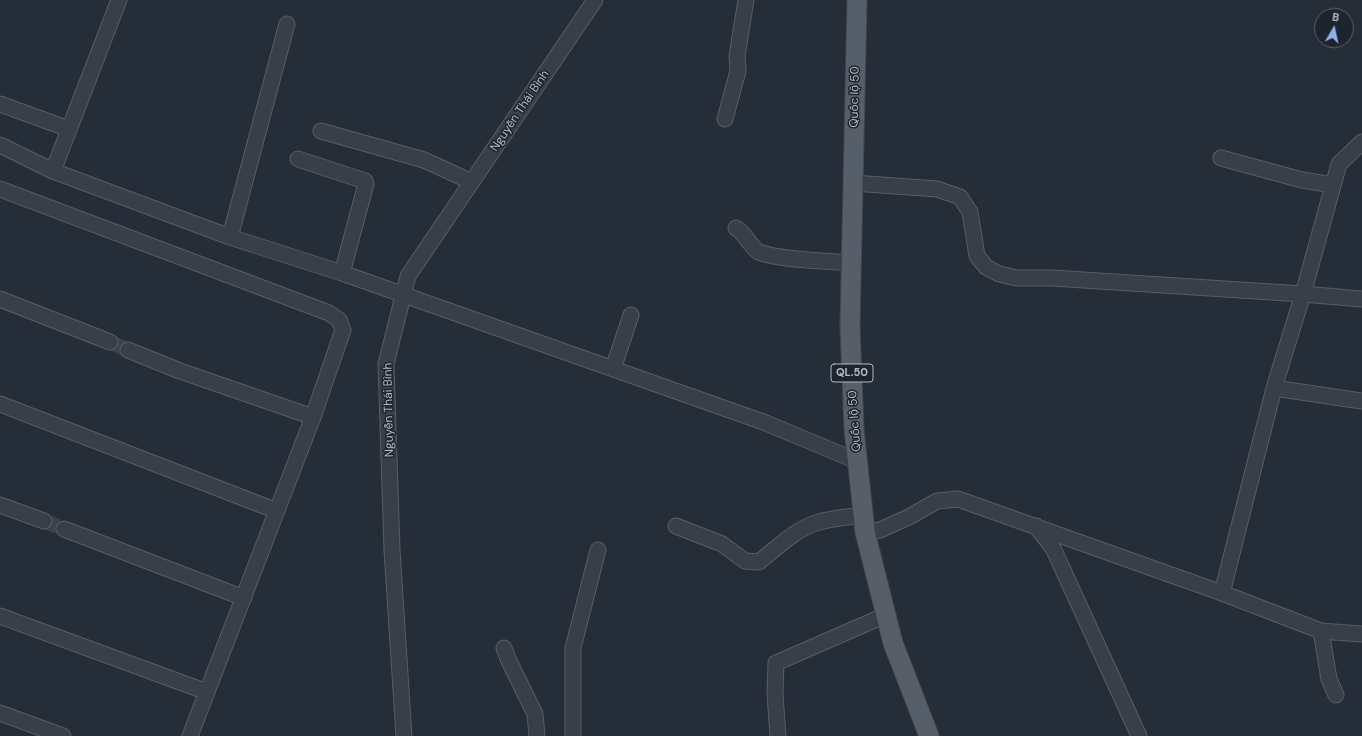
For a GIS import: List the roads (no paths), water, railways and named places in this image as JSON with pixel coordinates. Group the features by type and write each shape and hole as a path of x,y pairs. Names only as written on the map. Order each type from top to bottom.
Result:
{"main road":[{"name":"Quốc lộ 50","path":"857,0 850,326 854,429 857,461 864,523 893,643 929,736"}],"street":[{"path":"53,171 119,0"},
{"name":"Nguyễn Thái Bình","path":"404,736 392,550 386,364 403,295 408,276 596,0"},
{"path":"725,119 738,71 737,56 746,0"},
{"path":"230,237 287,24"},
{"path":"0,104 69,129"},
{"path":"321,131 424,160 472,182"},
{"path":"1222,594 1298,294 1330,184 1339,164 1362,142"},
{"path":"0,145 53,171 230,237 342,273 766,423 857,461"},
{"path":"1221,158 1302,180 1330,184"},
{"path":"298,159 365,181 366,184 342,273"},
{"path":"853,183 937,189 960,197 970,212 977,256 986,268 999,274 1017,278 1052,278 1362,299"},
{"path":"0,189 329,313 339,320 343,330 313,417 190,736"},
{"path":"736,228 742,231 759,252 851,263"},
{"path":"0,299 110,342"},
{"path":"613,369 631,315"},
{"path":"128,350 180,371 313,417"},
{"path":"1274,388 1362,401"},
{"path":"0,404 277,511"},
{"path":"676,526 722,544 745,561 759,562 796,533 806,527 827,520 864,523 880,530 909,517 937,501 958,499 1036,526 1321,631 1362,634"},
{"path":"0,505 44,521"},
{"path":"1036,526 1053,548 1139,736"},
{"path":"64,529 244,598"},
{"path":"573,736 573,648 598,550"},
{"path":"778,736 775,694 776,663 886,615"},
{"path":"0,616 207,692"},
{"path":"1321,631 1329,679 1336,695"},
{"path":"504,648 508,662 535,714 537,736"},
{"path":"0,713 62,736"}],"tunnel":[{"path":"110,342 128,350"},
{"path":"44,521 64,529"}]}
